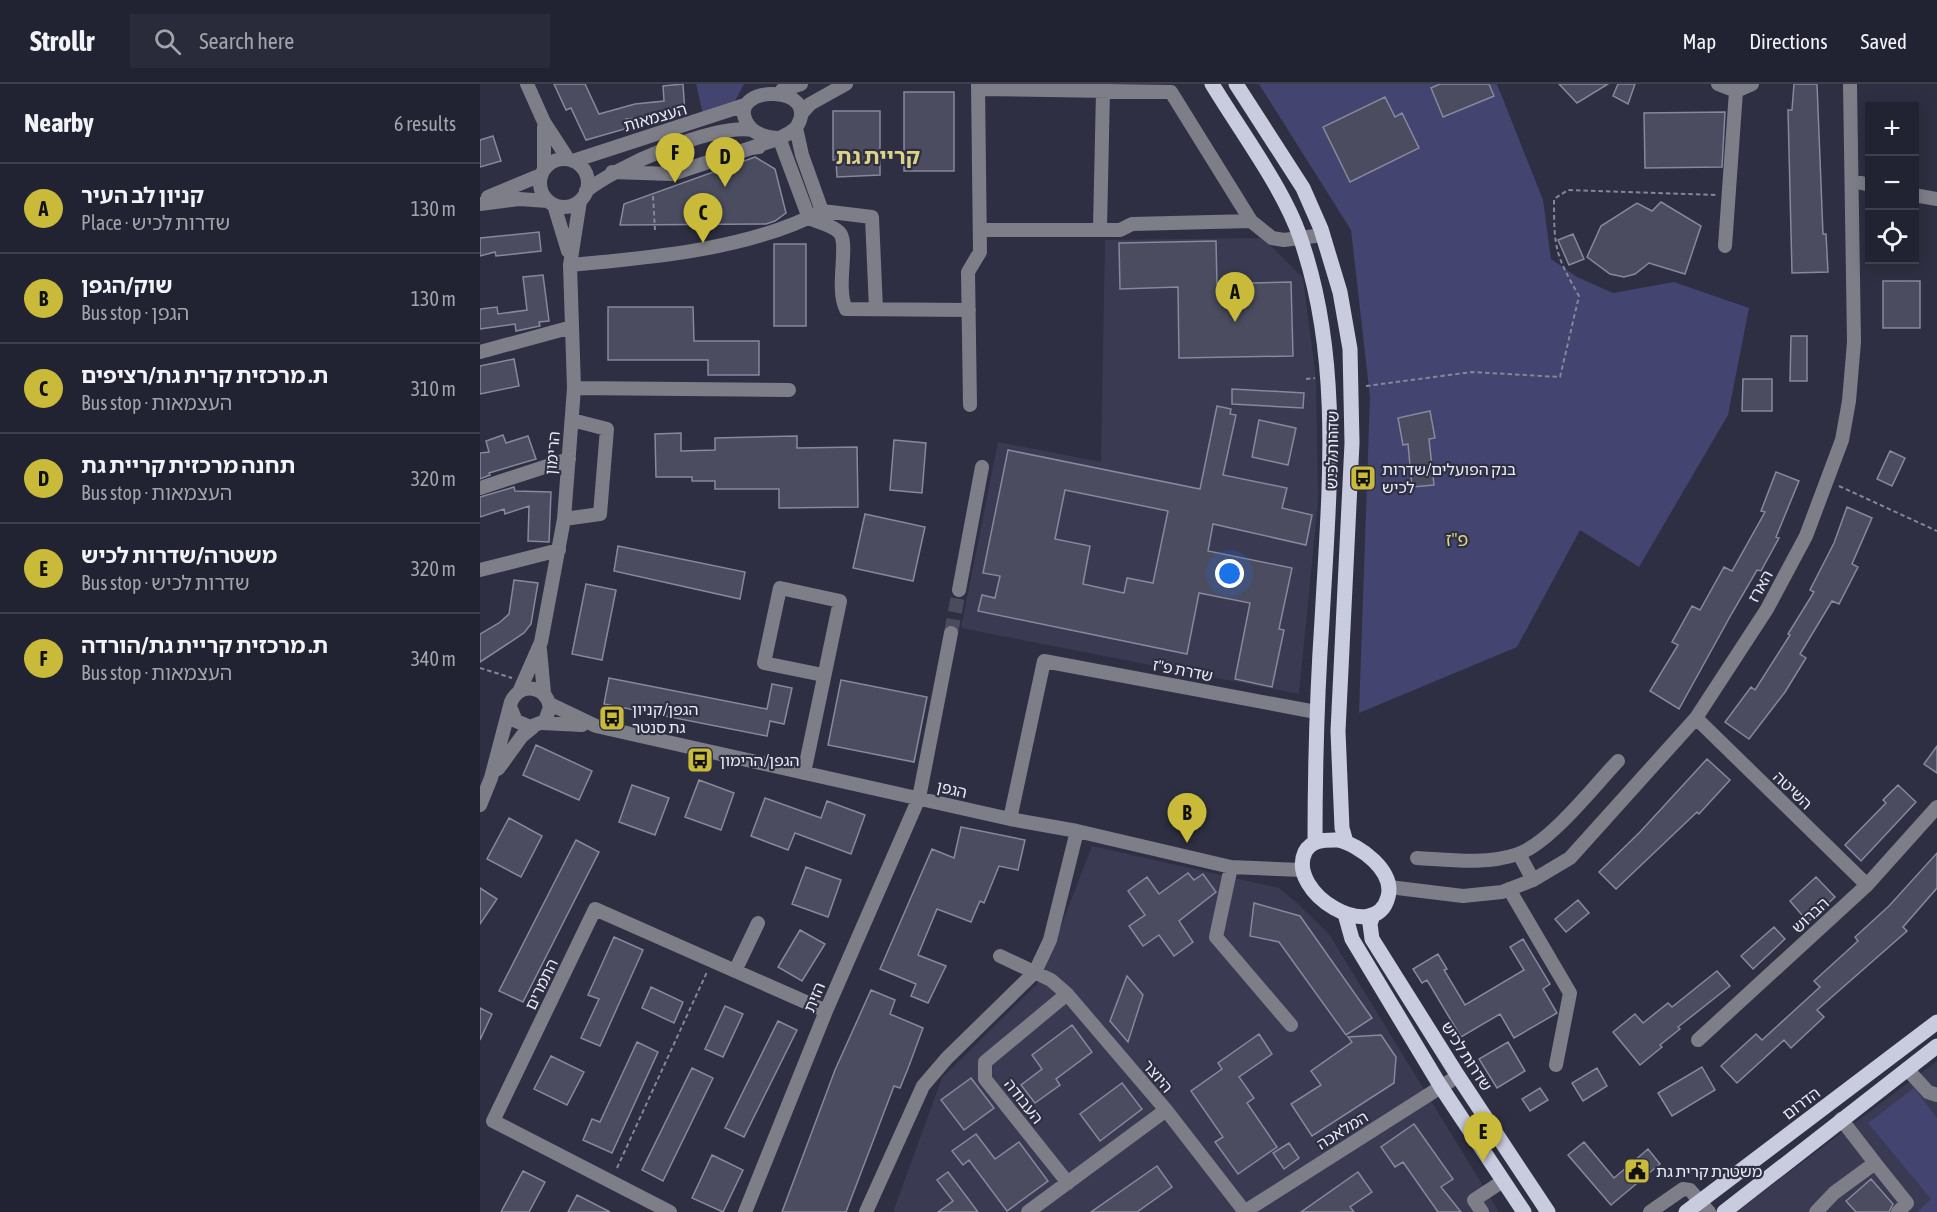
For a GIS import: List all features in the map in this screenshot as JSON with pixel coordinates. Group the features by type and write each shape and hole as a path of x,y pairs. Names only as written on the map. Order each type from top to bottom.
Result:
{"main road":[{"name":"שדרות לכיש","path":"1212,84 1279,193 1301,239 1318,294 1328,365 1329,503 1316,712 1316,842"},
{"name":"שדרות לכיש","path":"1236,84 1303,188 1323,235 1340,292 1350,350 1352,443 1338,731 1341,828 1346,842"},
{"path":"1316,842 1346,842 1371,858 1386,877 1389,887 1386,904 1373,915 1364,917 1345,914 1319,896 1305,880 1302,870 1304,854 1316,842"},
{"path":"1345,914 1352,939 1441,1087 1524,1212"},
{"name":"שדרות לכיש","path":"1373,915 1370,924 1372,939 1458,1076 1548,1212"},
{"name":"הדרום","path":"1686,1212 1704,1207 1937,1022"},
{"path":"1733,1209 1841,1119 1937,1046"}],"street":[{"path":"480,202 519,199 567,207 583,196 587,177 579,165 571,160 544,122 527,84"},
{"path":"782,90 801,84"},
{"path":"822,211 802,155 796,128 801,114 810,104 846,84"},
{"path":"1718,84 1736,91 1752,84"},
{"name":"הארז","path":"1389,887 1463,896 1509,889 1533,880 1570,858 1628,797 1696,718 1767,609 1806,536 1828,481 1842,440 1849,401 1854,342 1850,84"},
{"path":"777,138 767,137 753,130 746,122 745,105 759,87 782,90 796,100 801,114"},
{"path":"970,405 968,272 980,252 978,87 1171,92 1251,221 1272,238 1301,239 1323,235"},
{"path":"1100,228 1103,91"},
{"path":"1725,246 1736,91"},
{"name":"העצמאות","path":"571,160 745,105"},
{"path":"544,122 543,172 540,189 551,203"},
{"path":"612,172 672,174 751,148 796,128"},
{"name":"העצמאות","path":"583,196 612,172 706,136 731,129 753,130"},
{"path":"777,138 789,161 809,218 839,232 844,240 840,279 841,299 846,309 969,310"},
{"path":"751,148 772,148 789,161"},
{"path":"480,202 543,172 555,161 571,160"},
{"path":"1852,181 1865,184"},
{"name":"הרימון","path":"570,265 583,196"},
{"path":"1919,196 1937,200"},
{"name":"הרימון","path":"521,687 541,642 559,550 564,519 574,388 570,265 563,228 551,203"},
{"path":"570,265 631,259 770,234 822,211 872,217 876,309"},
{"path":"980,230 1100,228 1120,230 1132,224 1251,221"},
{"path":"480,352 572,327"},
{"path":"574,388 789,390"},
{"path":"564,519 600,514 607,429 572,420"},
{"path":"480,488 568,459"},
{"path":"959,590 982,467"},
{"path":"480,570 559,550"},
{"path":"804,773 840,600 780,588 764,663 823,675"},
{"name":"הזית","path":"745,1212 826,1011 919,798 951,633"},
{"name":"הרימון","path":"541,642 547,698"},
{"name":"שדרת פ\"ז","path":"1010,819 1044,661 1316,712"},
{"path":"480,806 491,778 513,699 521,687 531,688 547,698 550,713 522,736 491,778"},
{"name":"הגפן","path":"547,698 597,726"},
{"path":"511,709 518,723 538,725"},
{"name":"השיטה","path":"1696,718 1867,885"},
{"name":"הגפן","path":"538,725 597,726 1231,867 1302,870"},
{"path":"1417,858 1475,861 1520,854 1549,834 1618,761"},
{"name":"הברוש","path":"1698,1040 1867,885 1937,807"},
{"path":"866,1212 922,1086 947,1058 1035,972 1050,940 1077,831"},
{"path":"1520,854 1533,880"},
{"path":"1231,867 1216,937 1291,1025"},
{"path":"1509,889 1570,993 1556,1065"},
{"name":"התמרים","path":"670,1212 493,1121 595,909 826,1011"},
{"path":"735,971 758,923"},
{"name":"היוצר","path":"1000,956 1051,980 1067,994 1166,1110 1244,1212"},
{"name":"העבודה","path":"1067,994 986,1062 986,1079 1068,1183"},
{"path":"1907,1069 1928,1092 1937,1095"},
{"name":"המלאכה","path":"1244,1212 1458,1076"},
{"path":"1028,1212 1166,1110"},
{"path":"1841,1119 1907,1203 1898,1212"},
{"path":"1816,1212 1834,1193 1875,1163"},
{"path":"1482,1212 1474,1200 1503,1181"},
{"path":"1650,1212 1683,1189 1690,1190 1704,1207"}],"path":[{"path":"1366,386 1472,372 1560,377 1579,297 1557,258 1554,240 1554,199 1568,190 1729,195"},
{"path":"653,196 655,230"},
{"path":"1828,481 1937,531"},
{"path":"480,668 521,687"},
{"path":"610,1182 712,961"}],"shaded area":[{"path":"696,84 744,84 734,103 703,114"},
{"path":"1259,84 1497,84 1543,200 1551,259 1577,277 1613,293 1674,282 1749,308 1728,415 1639,567 1580,530 1517,647 1359,713 1370,397 1351,230"},
{"path":"1263,238 1303,278 1316,379 1318,501 1299,694 961,628 998,442 1101,462 1105,240"},
{"path":"1092,846 1279,888 1296,902 1329,934 1499,1212 893,1212 942,1078 1039,982"},
{"path":"1937,1061 1937,1212 1737,1212 1756,1197"},
{"path":"1914,1088 1937,1118 1937,1212 1917,1212 1931,1199 1868,1123"}],"building":[{"path":"554,84 585,84 599,114 635,104 664,101 663,86 683,84 685,114 626,119 628,128 586,140 571,108 566,110"},
{"path":"1440,84 1489,84 1494,96 1443,117 1431,88"},
{"path":"1559,84 1608,84 1577,103"},
{"path":"1618,84 1635,84 1628,104 1613,96"},
{"path":"1794,84 1817,84 1823,234 1826,234 1828,272 1792,273 1788,110 1792,110"},
{"path":"904,92 954,92 954,171 904,171"},
{"path":"1385,97 1395,117 1402,113 1419,148 1350,182 1323,127"},
{"path":"833,111 880,111 880,175 837,177 836,160 833,160"},
{"path":"1725,112 1722,167 1645,168 1644,113"},
{"path":"493,136 501,161 480,167 480,140"},
{"path":"755,157 775,169 786,213 775,221 766,224 620,225 624,204"},
{"path":"1661,202 1701,226 1685,274 1649,263 1635,274 1624,277 1610,274 1587,257 1601,226 1637,203 1652,211"},
{"path":"539,232 541,251 496,256 495,252 480,256 480,238"},
{"path":"1573,234 1584,259 1569,265 1558,240"},
{"path":"1216,241 1217,284 1291,282 1293,356 1179,358 1178,287 1120,289 1119,243"},
{"path":"774,244 806,244 806,326 774,326"},
{"path":"543,275 549,321 539,322 540,326 516,331 515,324 480,329 480,309 497,307 498,314 527,310 523,277"},
{"path":"1883,281 1920,281 1920,328 1883,328"},
{"path":"608,307 693,307 694,341 759,341 759,375 708,375 708,360 608,360"},
{"path":"1791,336 1807,336 1807,381 1790,381"},
{"path":"514,359 519,386 480,394 480,366"},
{"path":"1743,379 1772,379 1772,411 1742,411"},
{"path":"1232,389 1304,393 1303,408 1232,404"},
{"path":"1217,406 1231,409 1230,414 1236,415 1223,475 1287,488 1282,508 1312,515 1306,545 1213,524 1208,551 1292,568 1279,629 1284,630 1272,687 1235,679 1250,603 1199,593 1187,654 978,611 982,595 995,598 1000,576 983,573 1008,450 1200,489","holes":["1065,490 1168,511 1153,583 1127,578 1124,593 1083,584 1090,546 1055,539"]},
{"path":"1430,411 1435,438 1429,439 1434,485 1412,487 1408,444 1403,445 1398,418"},
{"path":"1259,420 1296,428 1288,465 1252,457"},
{"path":"681,433 681,451 715,450 715,438 797,436 797,448 857,447 858,507 779,508 779,489 715,489 715,481 692,481 692,477 656,477 655,434"},
{"path":"503,435 506,443 528,436 536,459 489,473 490,475 480,479 480,453 489,452 486,441"},
{"path":"894,440 926,443 922,493 890,490"},
{"path":"1890,451 1905,458 1892,486 1877,479"},
{"path":"1776,472 1799,481 1776,537 1779,538 1761,571 1757,570 1679,709 1650,691 1678,645 1672,642 1692,606 1700,610 1724,567 1732,571 1765,512 1761,511"},
{"path":"514,487 515,491 551,492 549,542 528,541 529,506 505,514 504,509 480,517 480,497"},
{"path":"1847,507 1872,518 1852,564 1858,567 1839,604 1832,601 1800,654 1806,658 1785,692 1749,739 1725,722 1751,687 1755,690 1790,635 1788,634 1814,592 1810,590 1834,543"},
{"path":"865,514 925,527 913,581 853,568"},
{"path":"618,546 745,572 740,599 614,571"},
{"path":"514,580 538,583 531,624 524,633 480,662 480,634 509,614"},
{"path":"586,584 616,590 602,660 572,654"},
{"path":"609,678 767,709 772,684 792,688 784,724 770,721 767,736 604,704"},
{"path":"841,680 927,697 914,762 828,745"},
{"path":"536,745 592,771 579,800 523,775"},
{"path":"1937,746 1937,773 1924,764"},
{"path":"1707,759 1730,780 1699,814 1697,812 1616,889 1599,872 1640,832"},
{"path":"699,780 734,793 721,830 685,817"},
{"path":"632,785 669,798 655,835 619,822"},
{"path":"1898,785 1916,802 1861,861 1845,845 1886,803 1883,800"},
{"path":"765,798 821,818 827,801 865,815 851,854 795,833 788,850 751,836"},
{"path":"509,818 542,836 521,877 487,859"},
{"path":"961,827 1025,840 1018,870 999,866 984,903 980,901 971,922 937,909 918,955 946,966 928,1003 911,996 916,984 880,969 932,849 954,858"},
{"path":"576,840 599,852 523,1002 499,991"},
{"path":"1937,853 1937,888 1903,927 1907,931 1817,1010 1824,1017 1791,1048 1784,1040 1737,1083 1721,1066 1756,1034 1762,1040 1820,987 1814,981 1858,941 1855,937 1889,906"},
{"path":"806,867 841,880 828,917 792,904"},
{"path":"1188,873 1194,880 1203,874 1216,892 1179,921 1193,942 1174,956 1159,935 1143,946 1129,926 1145,915 1128,891 1147,877 1159,894"},
{"path":"1816,877 1835,897 1808,922 1790,901"},
{"path":"480,888 497,899 480,924"},
{"path":"1578,900 1589,913 1566,932 1555,919"},
{"path":"1254,903 1300,916 1372,1018 1346,1035 1279,942 1250,936"},
{"path":"1774,927 1785,939 1753,969 1741,956"},
{"path":"800,930 825,944 802,981 778,967"},
{"path":"614,937 643,950 600,1046 581,1038 599,999 588,995"},
{"path":"1523,939 1550,984 1543,989 1557,1013 1514,1038 1500,1014 1461,1037 1427,980 1422,983 1413,969 1438,954 1447,969 1444,970 1465,1005 1524,970 1510,947"},
{"path":"1717,971 1730,986 1678,1027 1680,1029 1640,1065 1613,1032 1635,1014 1643,1023 1668,1003 1672,1007"},
{"path":"1127,976 1143,995 1128,1042 1110,1021"},
{"path":"651,987 683,1002 674,1023 642,1008"},
{"path":"871,990 895,1000 890,1014 923,1028 909,1066 900,1088 894,1086 846,1212 782,1212 835,1070"},
{"path":"725,1006 743,1014 723,1057 705,1049"},
{"path":"480,1008 492,1014 480,1040"},
{"path":"778,1021 797,1030 744,1137 725,1128"},
{"path":"1072,1025 1092,1052 1056,1079 1060,1085 1035,1103 1021,1085 1042,1069 1032,1055"},
{"path":"1259,1034 1272,1054 1239,1077 1254,1098 1247,1103 1277,1147 1238,1174 1215,1142 1223,1137 1191,1091 1222,1069 1218,1063"},
{"path":"1381,1035 1396,1057 1394,1083 1312,1136 1291,1104 1321,1085 1311,1071 1352,1042 1348,1037"},
{"path":"637,1042 658,1052 612,1153 583,1140 592,1119 600,1122"},
{"path":"1508,1042 1525,1071 1497,1088 1479,1059"},
{"path":"551,1056 584,1072 567,1105 534,1089"},
{"path":"1702,1067 1715,1090 1672,1116 1658,1093"},
{"path":"692,1068 713,1078 663,1181 642,1170"},
{"path":"1597,1068 1607,1086 1583,1101 1572,1083"},
{"path":"971,1078 994,1108 964,1130 941,1100"},
{"path":"1122,1083 1142,1109 1100,1141 1080,1114"},
{"path":"1540,1088 1548,1100 1530,1111 1522,1099"},
{"path":"1414,1124 1453,1179 1441,1187 1461,1212 1438,1212 1403,1162 1395,1167 1381,1147"},
{"path":"976,1134 995,1159 1019,1142 1048,1181 1007,1211 969,1160 963,1165 952,1151"},
{"name":"משטרת קרית גת","path":"1584,1142 1614,1178 1648,1149 1660,1164 1611,1205 1568,1155"},
{"path":"1289,1143 1299,1158 1284,1169 1273,1153"},
{"path":"712,1155 743,1170 723,1212 692,1198"},
{"path":"1157,1166 1172,1187 1137,1212 1091,1212"},
{"path":"523,1171 545,1182 529,1212 501,1212"},
{"path":"948,1172 978,1212 938,1212 953,1201 937,1180"},
{"path":"1358,1172 1372,1192 1350,1207 1354,1212 1301,1212"},
{"path":"1871,1179 1893,1204 1889,1212 1856,1212 1846,1201"},
{"path":"577,1195 610,1212 568,1212"}],"tunnel":[{"path":"951,633 959,590"}],"place":[{"name":"ת. מרכזית קריית גת/הורדה","path":"675,183"},
{"name":"תחנה מרכזית קריית גת","path":"725,187"},
{"name":"ת. מרכזית קרית גת/רציפים","path":"703,243"},
{"name":"קניון לב העיר","path":"1235,322"},
{"name":"בנק הפועלים/שדרות לכיש","path":"1363,478"},
{"name":"הגפן/קניון גת סנטר","path":"612,718"},
{"name":"הגפן/הרימון","path":"700,760"},
{"name":"שוק/הגפן","path":"1187,843"},
{"name":"משטרה/שדרות לכיש","path":"1483,1162"},
{"name":"משטרת קרית גת","path":"1637,1171"}],"district":[{"name":"קריית גת","path":"878,156"},
{"name":"פ\"ז","path":"1457,539"}]}
